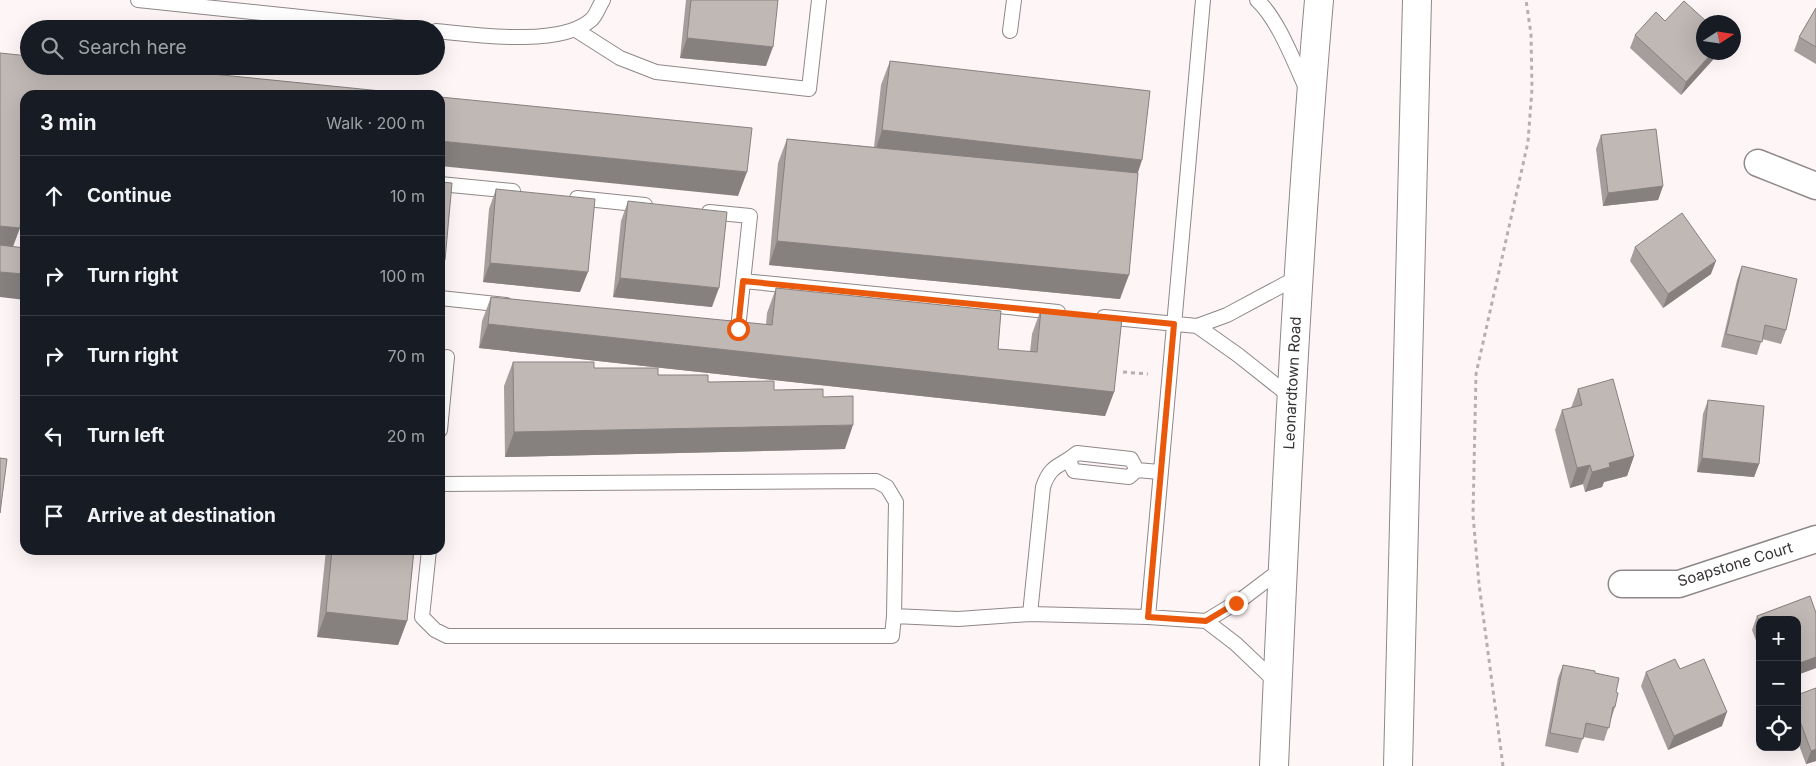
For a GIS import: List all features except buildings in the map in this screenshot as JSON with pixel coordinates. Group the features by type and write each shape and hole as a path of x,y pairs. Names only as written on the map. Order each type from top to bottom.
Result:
{"highway":[{"name":"Leonardtown Road","path":"1274,766 1298,277 1319,0"},
{"path":"1398,766 1417,0"},
{"path":"1276,719 1289,766"}],"street":[{"path":"1758,163 1816,186"},
{"name":"Soapstone Court","path":"1622,584 1678,584 1816,539"}],"lane":[{"path":"138,0 329,20"},
{"path":"445,32 523,37 555,35 576,30 592,19 602,0"},
{"path":"576,30 620,58 656,72 809,89 819,0"},
{"path":"1010,31 1014,0"},
{"path":"1148,617 1203,0"},
{"path":"1257,0 1263,5 1273,20 1311,97"},
{"path":"445,185 527,193"},
{"path":"566,197 662,207"},
{"path":"692,210 750,216 738,329 718,327"},
{"path":"1095,316 1197,326 1227,315 1298,277"},
{"path":"743,281 1075,314"},
{"path":"445,298 520,306"},
{"path":"1197,326 1238,355 1291,397"},
{"path":"445,378 447,357"},
{"path":"1030,614 1043,487 1047,475 1057,465 1077,453 1131,459 1137,470 1160,472"},
{"path":"428,555 422,617 435,630 447,636 892,636 896,502 887,487 876,482 445,484"},
{"path":"1206,621 1242,599 1283,568"},
{"path":"894,616 958,619 1030,614 1148,617 1206,621 1232,640 1278,683"}],"path":[{"path":"1503,766 1479,584 1473,515 1476,374 1528,142 1532,80 1526,0"}],"route":[{"path":"738,329 743,281 1174,324 1148,617 1206,621 1236,603"}]}
